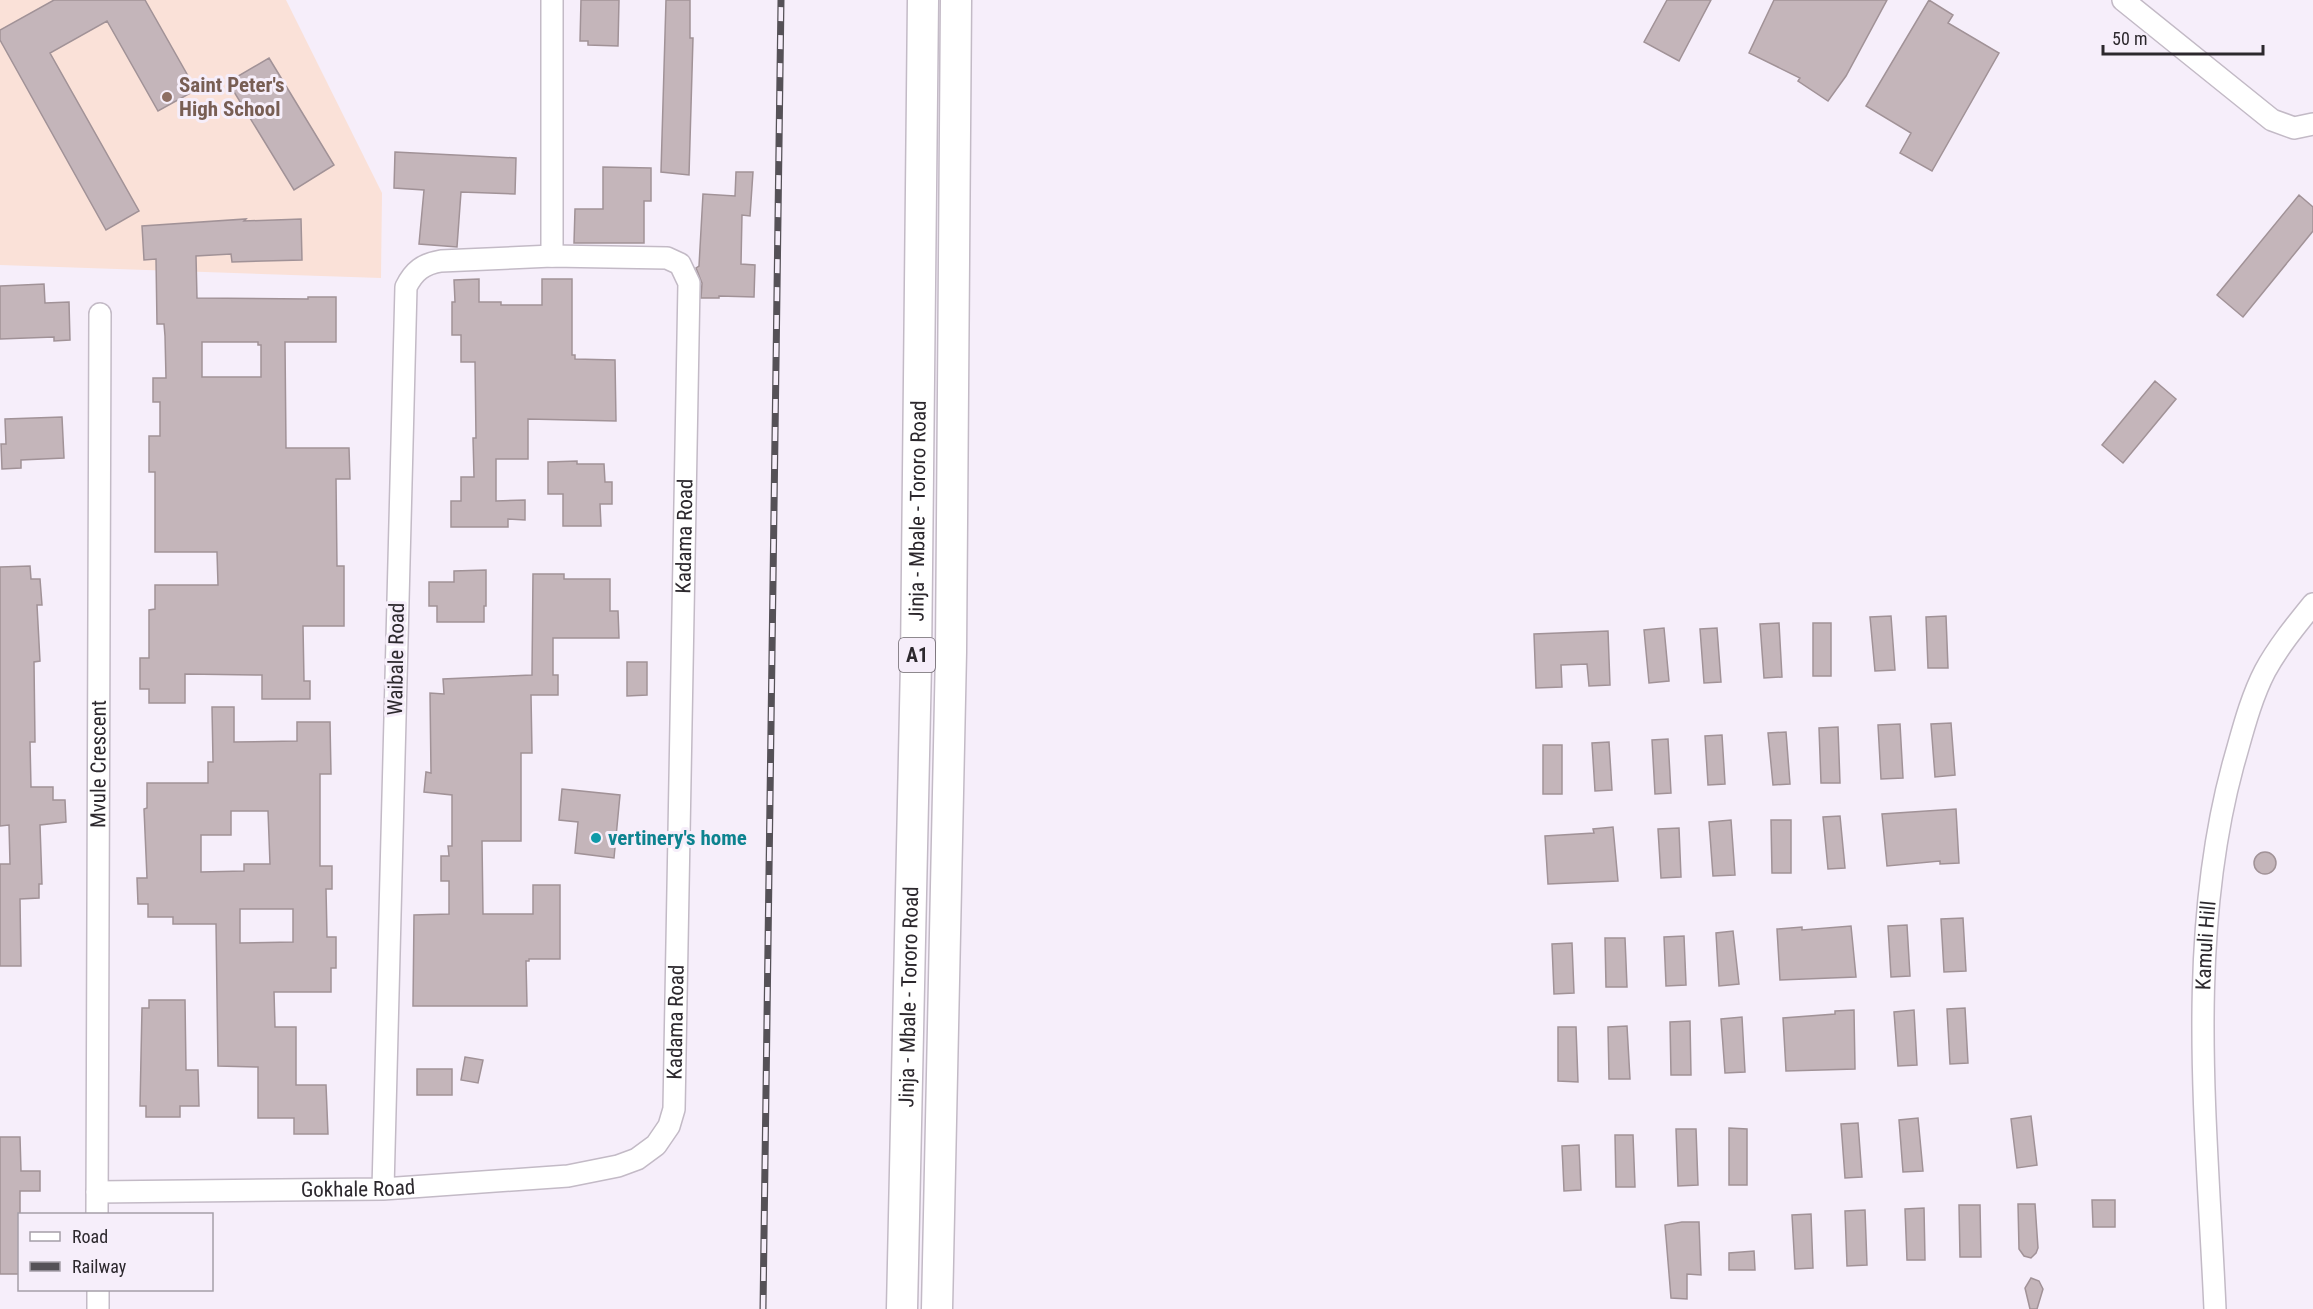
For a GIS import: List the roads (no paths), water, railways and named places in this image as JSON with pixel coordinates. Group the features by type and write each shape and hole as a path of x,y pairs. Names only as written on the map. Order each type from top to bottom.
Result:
{"highway":[{"name":"Jinja - Mbale - Tororo Road","path":"902,1309 916,663 923,0"},
{"name":"Jinja - Mbale - Tororo Road","path":"937,1309 951,652 956,0"}],"street":[{"path":"552,0 552,256"},
{"path":"2123,0 2272,120 2294,128 2313,124"},
{"name":"Kadama Road","path":"552,256 667,258 680,264 689,283 674,1109 669,1126 656,1145 637,1159 618,1166"},
{"name":"Waibale Road","path":"383,1189 406,287 412,275 428,263 552,256"},
{"name":"Mvule Crescent","path":"97,1213 100,314"},
{"name":"Kamuli Hill","path":"2215,1309 2202,975 2210,880 2221,809 2244,723 2265,672 2288,634 2313,604"},
{"name":"Gokhale Road","path":"97,1192 383,1189 568,1176 618,1166"},
{"path":"98,1291 98,1309"}],"railway":[{"path":"763,1309 781,0"}],"place":[{"name":"Saint Peter's High School","path":"167,97"},
{"name":"vertinery's home","path":"596,838"}]}
